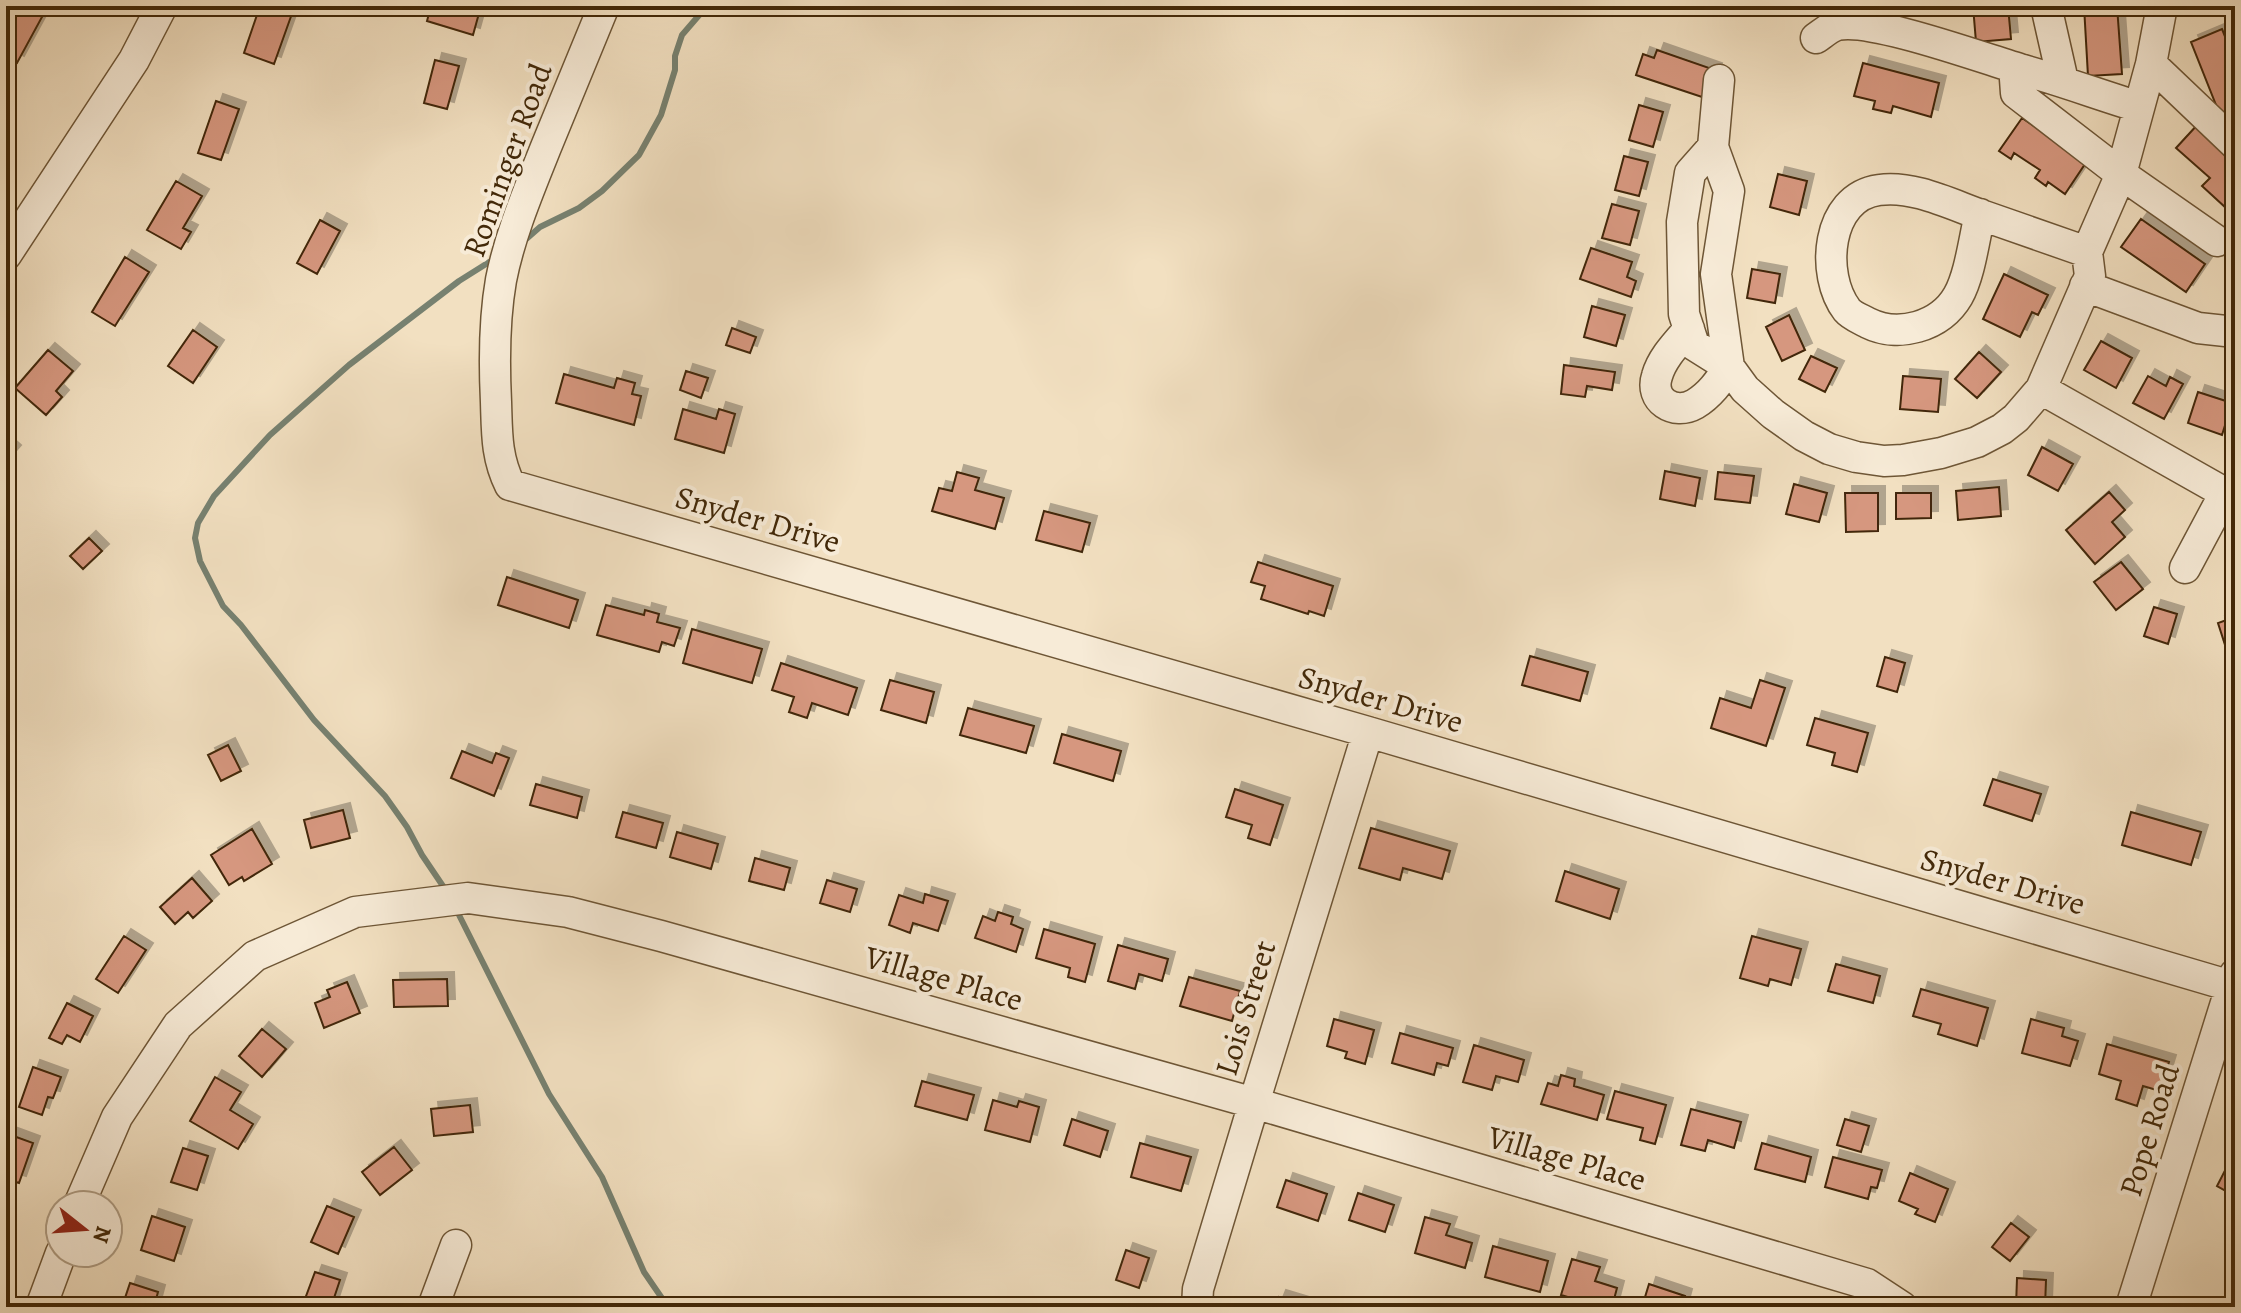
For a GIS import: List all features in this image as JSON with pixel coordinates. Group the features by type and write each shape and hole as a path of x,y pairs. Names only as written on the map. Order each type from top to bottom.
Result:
{"street":[{"path":"6,255 134,60 162,6"},
{"name":"Rominger Road","path":"510,485 501,468 498,449 495,383 495,336 501,280 535,173 604,6"},
{"path":"2046,6 2063,81"},
{"path":"1713,147 1690,173 1682,222 1684,314 1694,345 1729,367 1745,389 1773,414 1829,449 1884,461 1941,453 1977,442 2016,418 2041,389 2090,276 2087,252 2121,174 2151,64 2162,6"},
{"path":"1816,38 1837,25 1863,25 1897,32 2139,107"},
{"path":"2151,64 2235,144"},
{"path":"2023,70 2015,79 2016,93 2121,174 2217,241"},
{"path":"1689,329 1670,350 1656,377 1655,392 1662,404 1675,409 1692,407 1712,392 1729,367 1716,274 1729,191 1713,147 1719,80"},
{"path":"1980,214 1958,296 1938,317 1923,326 1894,330 1874,326 1847,310 1835,286 1832,247 1840,220 1849,207 1859,198 1878,190 1926,196 1980,214 2087,252"},
{"path":"2085,286 2198,328 2235,332"},
{"path":"2041,389 2230,494 2185,568"},
{"name":"Snyder Drive","path":"510,485 2233,980"},
{"name":"Lois Street","path":"1197,1307 1198,1289 1368,732"},
{"name":"Village Place","path":"86,1189 117,1117 178,1025 255,956 355,912 468,898 568,912 1254,1103 1867,1284 1902,1307"},
{"name":"Pope Road","path":"2131,1307 2233,980"},
{"path":"433,1307 456,1245"},
{"path":"41,1307 55,1269"}],"building":[{"path":"6,6 22,6 42,17 17,63 6,57"},
{"path":"260,6 294,8 274,64 244,53"},
{"path":"431,6 481,6 473,35 427,21"},
{"path":"1681,6 1706,6 1704,13"},
{"path":"1973,6 2008,6 2011,39 1976,42"},
{"path":"2084,6 2117,6 2122,74 2088,76"},
{"path":"2222,29 2235,61 2235,109 2220,115 2191,42"},
{"path":"1657,50 1715,70 1705,98 1636,75 1643,54 1654,58"},
{"path":"435,60 459,66 447,109 424,103"},
{"path":"1863,63 1939,83 1931,117 1893,106 1891,113 1873,109 1875,101 1854,96"},
{"path":"216,101 239,109 221,160 198,153"},
{"path":"1639,105 1663,112 1653,147 1629,140"},
{"path":"2022,118 2087,161 2065,194 2048,182 2046,186 2035,178 2040,170 2014,153 2011,159 1999,151"},
{"path":"2199,123 2235,156 2235,198 2226,208 2202,186 2210,178 2176,148"},
{"path":"1624,156 1648,162 1639,196 1615,190"},
{"path":"1778,174 1807,181 1799,215 1770,207"},
{"path":"176,181 202,196 183,228 191,232 181,249 147,230"},
{"path":"1612,204 1639,211 1630,245 1602,238"},
{"path":"2141,219 2205,264 2186,292 2121,247"},
{"path":"320,220 340,231 317,274 297,263"},
{"path":"1591,248 1632,262 1627,277 1636,281 1631,297 1580,279"},
{"path":"125,257 149,272 115,326 92,312"},
{"path":"1752,269 1780,274 1775,303 1747,298"},
{"path":"2004,274 2048,295 2038,315 2032,312 2020,337 1983,319"},
{"path":"1592,306 1625,315 1616,346 1584,337"},
{"path":"1789,315 1805,350 1782,361 1766,327"},
{"path":"732,328 756,337 750,353 726,345"},
{"path":"193,330 217,347 193,383 168,366"},
{"path":"2101,341 2132,358 2116,388 2084,370"},
{"path":"48,350 73,371 56,391 62,397 46,415 15,388"},
{"path":"1979,352 2001,372 1977,398 1955,379"},
{"path":"1811,356 1837,368 1825,392 1799,379"},
{"path":"1564,365 1615,372 1612,390 1587,386 1585,397 1561,394"},
{"path":"686,371 708,378 701,398 680,390"},
{"path":"564,374 614,388 617,378 635,383 632,394 641,396 634,425 556,403"},
{"path":"1903,376 1941,379 1938,412 1900,409"},
{"path":"2148,376 2166,386 2170,377 2183,384 2164,419 2133,403"},
{"path":"2198,392 2232,403 2222,435 2188,423"},
{"path":"683,409 716,419 719,409 735,414 724,453 675,439"},
{"path":"6,445 14,452 6,461"},
{"path":"2042,447 2073,464 2058,491 2028,475"},
{"path":"1665,471 1700,478 1695,506 1660,499"},
{"path":"957,472 979,478 975,490 1004,498 995,529 932,511 939,488 952,491"},
{"path":"1718,472 1754,476 1750,503 1715,499"},
{"path":"1794,484 1827,493 1819,522 1786,514"},
{"path":"1999,487 2001,516 1958,520 1956,491"},
{"path":"2109,492 2125,510 2112,522 2125,537 2095,564 2066,530"},
{"path":"1845,493 1878,493 1878,531 1846,532"},
{"path":"1896,493 1931,493 1931,518 1896,519"},
{"path":"1044,511 1090,523 1082,552 1036,540"},
{"path":"89,538 102,551 83,569 70,556"},
{"path":"1258,562 1333,586 1324,616 1261,599 1265,586 1251,582"},
{"path":"2121,562 2143,589 2116,610 2094,582"},
{"path":"507,577 578,600 569,628 498,605"},
{"path":"606,605 644,615 645,610 659,614 657,622 680,628 674,646 662,642 659,652 597,635"},
{"path":"2154,607 2177,614 2168,644 2144,636"},
{"path":"2235,617 2235,645 2226,648 2218,623"},
{"path":"692,629 762,649 752,683 683,663"},
{"path":"1530,656 1588,672 1580,701 1522,685"},
{"path":"1885,657 1905,663 1897,692 1877,686"},
{"path":"781,663 857,688 848,715 812,703 807,718 789,712 794,697 772,690"},
{"path":"890,680 934,692 926,723 881,710"},
{"path":"1760,680 1785,688 1766,746 1711,728 1720,698 1751,708"},
{"path":"968,708 1034,726 1026,753 960,735"},
{"path":"1815,718 1868,733 1857,772 1832,765 1835,753 1807,745"},
{"path":"1062,734 1121,751 1113,781 1054,763"},
{"path":"228,745 241,771 221,781 208,755"},
{"path":"462,751 492,763 496,753 509,758 494,796 451,778"},
{"path":"1993,779 2041,794 2032,821 1984,805"},
{"path":"536,784 582,797 577,818 530,805"},
{"path":"1235,789 1283,805 1270,845 1248,838 1252,825 1226,817"},
{"path":"343,810 350,838 311,848 304,820"},
{"path":"623,812 663,823 656,848 616,837"},
{"path":"2131,812 2201,832 2191,865 2122,845"},
{"path":"1371,828 1450,851 1442,879 1403,868 1400,880 1359,868"},
{"path":"252,829 272,864 244,881 242,877 229,885 211,855"},
{"path":"677,832 718,844 711,869 670,857"},
{"path":"755,858 790,868 784,890 749,881"},
{"path":"1565,871 1619,889 1610,919 1556,901"},
{"path":"192,878 212,901 193,918 188,912 175,924 160,907"},
{"path":"827,880 857,889 850,912 820,903"},
{"path":"925,894 948,901 938,931 913,923 910,933 889,925 899,895 923,903"},
{"path":"998,912 1013,917 1011,924 1023,929 1016,952 975,938 983,916 995,921"},
{"path":"1044,929 1095,944 1085,982 1068,977 1070,968 1036,958"},
{"path":"124,936 146,950 118,993 96,979"},
{"path":"1752,936 1801,949 1791,985 1770,979 1768,986 1740,978"},
{"path":"1118,945 1168,959 1162,981 1139,974 1135,989 1108,981"},
{"path":"1836,964 1880,976 1873,1003 1828,991"},
{"path":"1189,977 1240,991 1232,1021 1180,1006"},
{"path":"447,979 448,1006 394,1007 393,980"},
{"path":"347,982 360,1013 324,1028 315,1003 330,997 327,990"},
{"path":"1921,989 1988,1008 1977,1046 1938,1034 1941,1024 1913,1016"},
{"path":"67,1003 93,1016 80,1042 67,1035 62,1044 49,1038"},
{"path":"1334,1019 1374,1030 1365,1064 1345,1058 1347,1052 1327,1046"},
{"path":"2031,1019 2064,1028 2062,1036 2078,1041 2070,1066 2022,1053"},
{"path":"262,1029 286,1049 262,1077 239,1056"},
{"path":"1400,1033 1453,1048 1448,1066 1437,1063 1434,1075 1392,1063"},
{"path":"2107,1044 2169,1062 2160,1091 2143,1086 2137,1106 2116,1099 2121,1081 2099,1074"},
{"path":"1474,1045 1524,1060 1518,1082 1496,1076 1492,1090 1463,1082"},
{"path":"33,1067 61,1077 53,1098 48,1097 42,1115 19,1107"},
{"path":"1561,1075 1575,1079 1574,1086 1604,1095 1597,1120 1541,1104 1548,1083 1558,1086"},
{"path":"215,1077 241,1092 230,1110 253,1124 238,1149 190,1121"},
{"path":"922,1081 974,1095 967,1120 915,1106"},
{"path":"1615,1091 1666,1105 1655,1144 1640,1140 1643,1128 1607,1119"},
{"path":"993,1100 1017,1107 1019,1101 1039,1107 1030,1142 985,1130"},
{"path":"470,1105 473,1132 434,1136 431,1109"},
{"path":"1691,1109 1741,1122 1734,1148 1708,1140 1705,1151 1681,1145"},
{"path":"1072,1119 1108,1131 1100,1157 1064,1145"},
{"path":"1845,1119 1869,1126 1861,1152 1837,1145"},
{"path":"8,1134 33,1143 19,1183 6,1179"},
{"path":"1140,1143 1191,1157 1181,1191 1131,1177"},
{"path":"1762,1143 1811,1157 1805,1182 1755,1169"},
{"path":"394,1147 412,1170 380,1195 362,1172"},
{"path":"183,1148 208,1156 197,1190 171,1182"},
{"path":"2235,1153 2235,1196 2217,1186"},
{"path":"1833,1157 1882,1170 1877,1188 1871,1187 1868,1199 1825,1187"},
{"path":"1910,1173 1948,1189 1935,1222 1915,1214 1918,1209 1899,1201"},
{"path":"1286,1180 1327,1194 1318,1221 1277,1207"},
{"path":"1358,1193 1394,1205 1385,1232 1349,1220"},
{"path":"327,1206 354,1217 338,1254 311,1242"},
{"path":"152,1216 185,1227 174,1261 141,1250"},
{"path":"1425,1217 1450,1224 1446,1235 1472,1243 1465,1268 1415,1253"},
{"path":"2011,1223 2029,1237 2010,1261 1992,1247"},
{"path":"1493,1246 1548,1261 1540,1292 1485,1277"},
{"path":"1126,1250 1149,1258 1139,1288 1116,1280"},
{"path":"1572,1259 1600,1267 1595,1281 1617,1288 1612,1307 1601,1307 1561,1295"},
{"path":"315,1272 340,1280 331,1307 302,1307"},
{"path":"2017,1278 2046,1280 2045,1307 2016,1307"},
{"path":"130,1283 158,1292 154,1307 122,1307"},
{"path":"1649,1284 1685,1296 1682,1307 1642,1307"},
{"path":"1279,1297 1302,1304 1301,1307 1275,1307"}],"waterway":[{"path":"524,241 540,227 579,208 602,191 639,155 661,115 682,35 707,6"},
{"path":"447,892 385,796 314,720 223,606 200,561 195,538 198,523 214,496 270,435 349,365 459,281 494,259"},
{"path":"456,909 549,1094 602,1177 644,1272 668,1307"}]}
